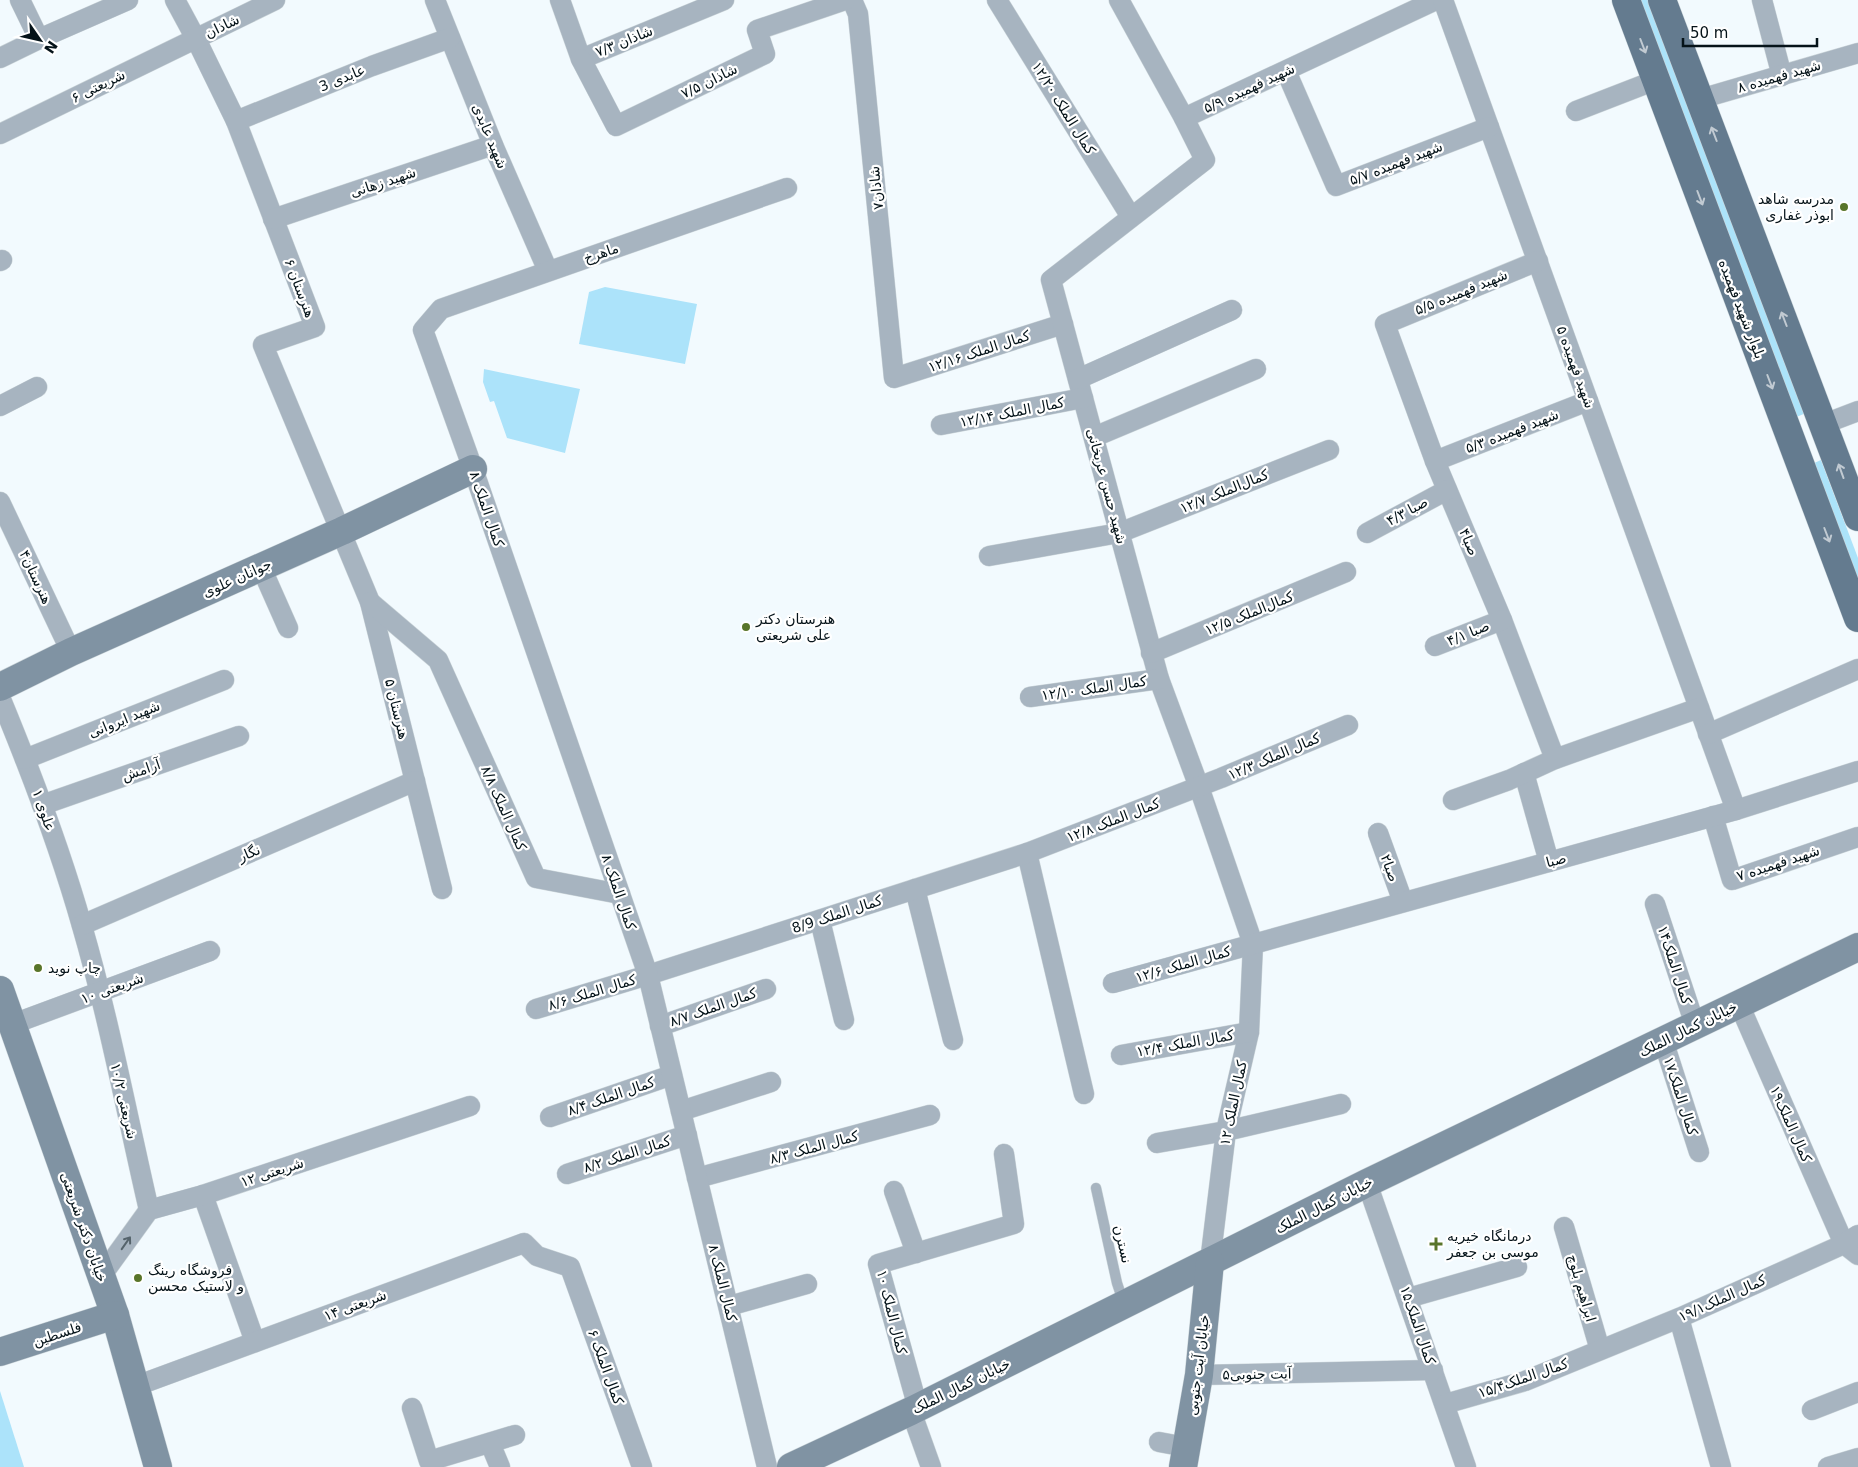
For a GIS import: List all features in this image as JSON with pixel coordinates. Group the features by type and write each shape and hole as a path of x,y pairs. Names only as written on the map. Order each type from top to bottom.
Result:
{"main road":[{"name":"بلوار شهید فهمیده","path":"1626,0 1858,618"},
{"path":"1662,0 1858,517"},
{"name":"جوانان علوی","path":"0,687 71,652 342,531 473,469"},
{"name":"خیابان کمال الملک","path":"791,1467 818,1461 914,1410 1367,1183 1858,947"},
{"name":"خیابان دکتر شریعتی","path":"0,990 7,1026 115,1315 158,1467"},
{"name":"خیابان آیت جنوبی","path":"1184,1457 1199,1375 1210,1262"},
{"name":"فلسطین","path":"0,1352 115,1315"}],"street":[{"path":"20,0 39,38"},
{"path":"0,58 39,38 128,0"},
{"name":"هنرستان ۶","path":"175,0 236,122 315,327 263,345 342,531"},
{"name":"شاذان","path":"196,39 275,0"},
{"name":"شهید عابدی","path":"435,0 493,145 548,271"},
{"name":"شاذان ۷/۳","path":"560,0 581,59 724,0"},
{"name":"شاذان ۷/۵","path":"581,59 616,126 765,54 757,30 845,0"},
{"name":"شاذان۷","path":"852,0 858,14 894,378"},
{"name":"کمال الملک ۱۲/۲۰","path":"997,0 1131,217"},
{"path":"1119,0 1205,160 1131,217"},
{"name":"شهید فهمیده ۵/۹","path":"1184,118 1436,0"},
{"name":"شهید فهمیده ۵","path":"1443,0 1736,810"},
{"path":"1762,0 1782,76"},
{"name":"عابدی 3","path":"236,122 372,66 450,38"},
{"name":"شریعتی ۶","path":"0,134 196,39"},
{"name":"شهید فهمیده ۸","path":"1700,99 1858,53"},
{"name":"شهید فهمیده ۵/۷","path":"1286,71 1336,186 1489,127"},
{"path":"1576,111 1656,80"},
{"name":"شهید زهانی","path":"273,219 493,145"},
{"name":"ماهرخ","path":"423,330 441,309 787,188"},
{"name":"شهید حسن عربخانی","path":"1131,217 1051,280 1159,679 1199,787 1253,944"},
{"name":"شهید فهمیده ۵/۵","path":"1385,324 1538,261"},
{"path":"1078,379 1232,310"},
{"name":"کمال الملک ۱۲/۱۶","path":"894,378 1063,324"},
{"name":"صبا۴","path":"1385,324 1435,461 1502,620 1555,759"},
{"name":"کمال الملک ۸","path":"423,330 648,975 767,1467"},
{"path":"1094,437 1256,369"},
{"path":"0,406 37,387"},
{"name":"کمال الملک ۱۲/۱۴","path":"941,425 1083,398"},
{"name":"شهید فهمیده ۵/۳","path":"1435,461 1588,401"},
{"path":"1824,424 1858,411"},
{"name":"کمال‌الملک ۱۲/۷","path":"989,556 1119,533 1329,450"},
{"name":"صبا ۴/۳","path":"1367,532 1447,490"},
{"name":"هنرستان۴","path":"0,502 71,652"},
{"name":"هنرستان ۵","path":"342,531 370,602 442,889"},
{"path":"261,567 288,628"},
{"name":"کمال‌الملک ۱۲/۵","path":"1152,653 1346,572"},
{"name":"کمال الملک ۸/۸","path":"370,602 438,660 536,878 620,894"},
{"name":"صبا ۴/۱","path":"1435,646 1502,620"},
{"path":"1708,734 1858,669"},
{"name":"کمال الملک ۱۲/۱۰","path":"1030,697 1159,679"},
{"name":"شهید ایروانی","path":"25,759 224,680"},
{"name":"علوی ۱","path":"0,698 42,805 82,925 100,992"},
{"path":"1453,800 1555,759 1699,708"},
{"name":"کمال الملک ۱۲/۳","path":"1199,787 1348,726"},
{"name":"آرامش","path":"42,805 239,736"},
{"name":"صبا","path":"1253,944 1736,810 1858,771"},
{"path":"1524,773 1549,862"},
{"name":"نگار","path":"82,925 415,781"},
{"name":"کمال الملک ۱۲/۸","path":"1027,853 1199,787"},
{"name":"شهید فهمیده ۷","path":"1713,816 1732,880 1858,837"},
{"name":"صبا۲","path":"1378,833 1403,902"},
{"path":"1027,853 1084,1094"},
{"name":"کمال الملک 8/9","path":"648,975 1027,853"},
{"path":"915,889 953,1040"},
{"name":"کمال الملک۱۴","path":"1655,904 1695,1025"},
{"path":"820,920 844,1020"},
{"name":"کمال الملک ۱۲/۶","path":"1113,983 1253,944"},
{"name":"کمال الملک ۱۲","path":"1210,1262 1226,1131 1249,1032 1253,944"},
{"name":"شریعتی ۱۰","path":"7,1026 210,951"},
{"name":"کمال الملک ۸/۶","path":"536,1009 648,975"},
{"name":"کمال الملک ۸/۷","path":"660,1026 766,989"},
{"name":"شریعتی ۱۰/۲","path":"100,992 149,1210"},
{"name":"کمال الملک۱۹","path":"1739,1004 1853,1245"},
{"name":"کمال الملک ۱۲/۴","path":"1121,1055 1249,1032"},
{"name":"کمال الملک۱۷","path":"1663,1040 1699,1152"},
{"name":"کمال الملک ۸/۴","path":"550,1117 672,1075"},
{"path":"681,1111 771,1082"},
{"path":"1157,1143 1226,1131 1341,1104"},
{"name":"شریعتی ۱۲","path":"149,1210 203,1195 470,1106"},
{"name":"کمال الملک ۸/۳","path":"698,1178 930,1115"},
{"name":"کمال الملک ۸/۲","path":"567,1174 687,1135"},
{"name":"کمال الملک ۱۰","path":"914,1410 878,1264 1014,1224 1004,1154"},
{"name":"کمال الملک۱۵","path":"1367,1183 1466,1467"},
{"path":"894,1191 916,1253"},
{"path":"203,1195 255,1342"},
{"path":"102,1276 149,1210"},
{"name":"ابراهیم بلوچ","path":"1564,1226 1600,1350"},
{"name":"شریعتی ۱۴","path":"136,1386 524,1243 538,1256 570,1267"},
{"name":"کمال الملک۱۹/۱","path":"1600,1350 1853,1245"},
{"name":"کمال الملک ۶","path":"570,1267 642,1467"},
{"path":"1408,1298 1517,1267"},
{"path":"729,1306 807,1284"},
{"path":"1679,1318 1721,1467"},
{"name":"کمال الملک۱۵/۴","path":"1445,1404 1525,1381 1600,1350"},
{"name":"آیت جنوبی۵","path":"1199,1375 1433,1370"},
{"path":"1812,1410 1858,1392"},
{"path":"412,1408 429,1461 515,1435"},
{"path":"914,1410 931,1467"},
{"path":"1159,1442 1184,1457"},
{"path":"490,1443 500,1467"},
{"path":"1828,1467 1858,1458"}],"lane":[{"name":"نسترن","path":"1096,1188 1118,1283 1125,1305"}],"shaded area":[{"path":"1639,0 1648,0 1806,413 1794,418"},
{"path":"605,287 697,304 685,364 579,344 589,292"},
{"path":"484,369 580,389 565,453 507,438 494,401 490,402 483,382"},
{"path":"1821,460 1858,558 1858,583 1812,464"},
{"path":"0,1391 24,1467 0,1467"}],"place":[{"name":"مدرسه شاهد ابوذر غفاری","path":"1844,207"},
{"name":"هنرستان دکتر علی شریعتی","path":"746,627"},
{"name":"چاپ نوید","path":"38,968"},
{"name":"درمانگاه خیریه موسی بن جعفر","path":"1436,1244"},
{"name":"فروشگاه رینگ و لاستیک محسن","path":"138,1278"}]}
